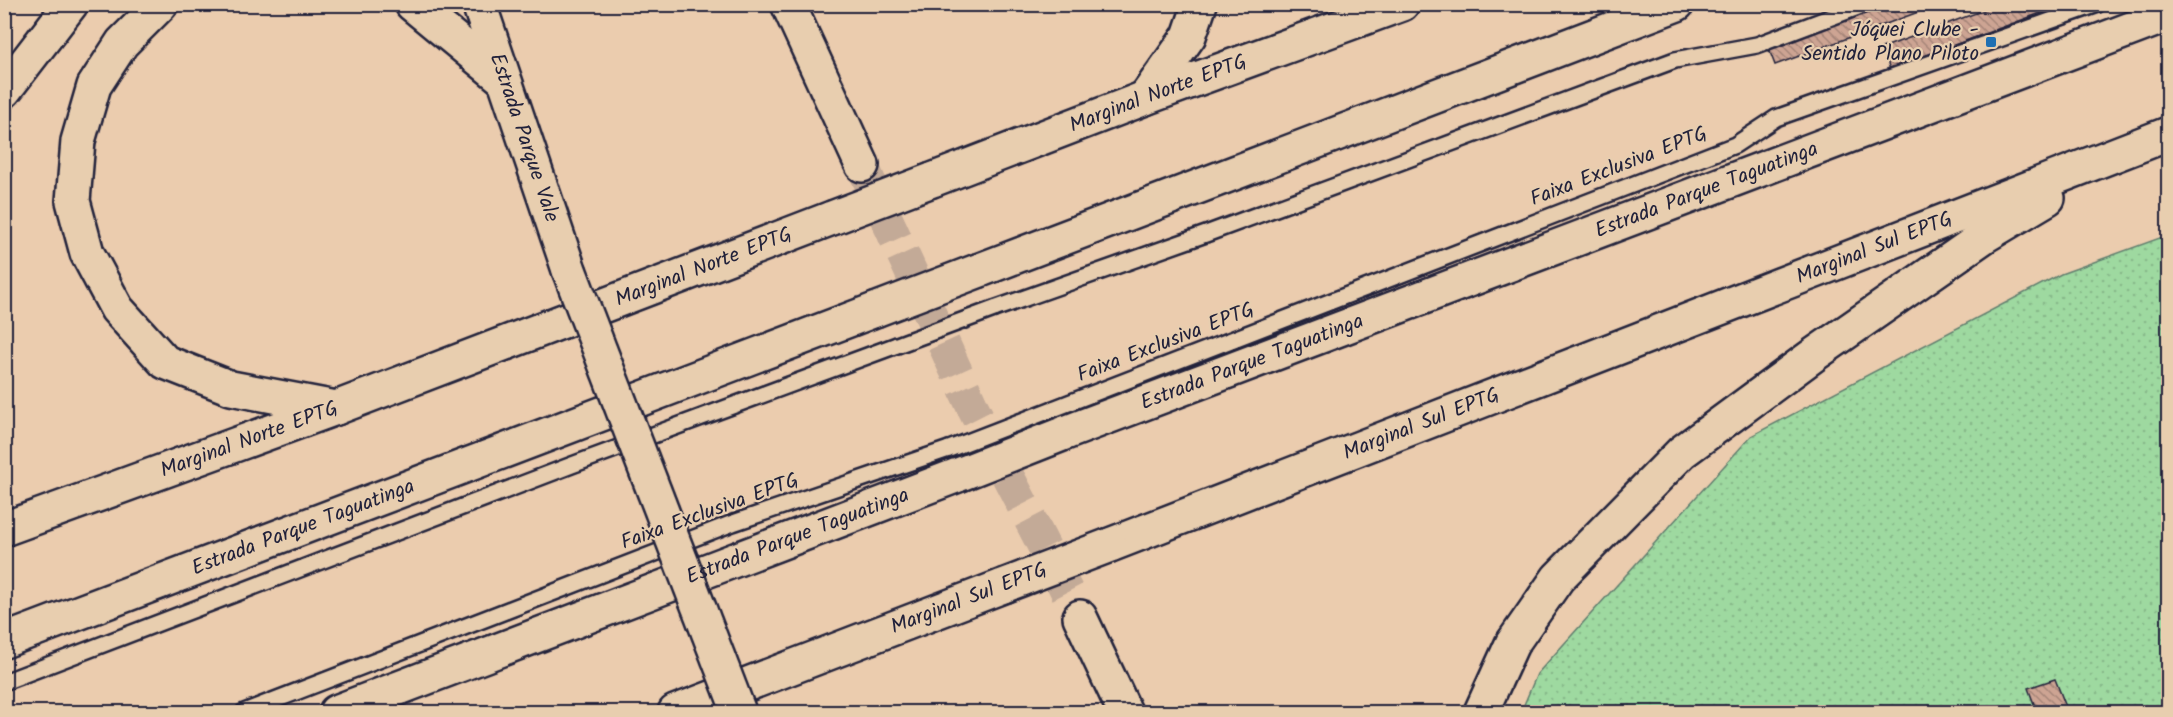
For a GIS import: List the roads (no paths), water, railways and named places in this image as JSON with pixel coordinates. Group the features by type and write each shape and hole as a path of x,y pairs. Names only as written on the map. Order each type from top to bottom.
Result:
{"main road":[{"path":"4,91 71,4"},
{"path":"161,4 123,43 94,86 78,141 73,201 87,253 117,309 165,362 231,388 336,408"},
{"path":"411,4 502,78"},
{"name":"Estrada Parque Vale","path":"479,4 502,78 569,270 740,712"},
{"path":"788,4 862,165"},
{"path":"1145,98 1189,36 1200,4"},
{"name":"Marginal Norte EPTG","path":"4,529 336,408 1145,98 1402,4"},
{"name":"Estrada Parque Taguatinga","path":"4,641 1677,4"},
{"name":"Estrada Parque Taguatinga","path":"336,712 1059,421 2169,15"},
{"name":"Marginal Sul EPTG","path":"675,712 2169,134"},
{"path":"1481,712 1512,644 1558,578 1682,452 1815,354 1986,235 2117,155"},
{"path":"1100,712 1085,626 1125,712"}],"lane":[{"path":"4,682 561,470 1675,60 1757,45 1866,4"},
{"name":"Faixa Exclusiva EPTG","path":"1059,421 1735,145 1776,118 2098,4"},
{"name":"Faixa Exclusiva EPTG","path":"244,712 733,523 953,462"}],"tunnel":[{"path":"862,165 974,410 1080,617"}],"place":[{"name":"Jóquei Clube - Sentido Plano Piloto","path":"1991,42"}]}
